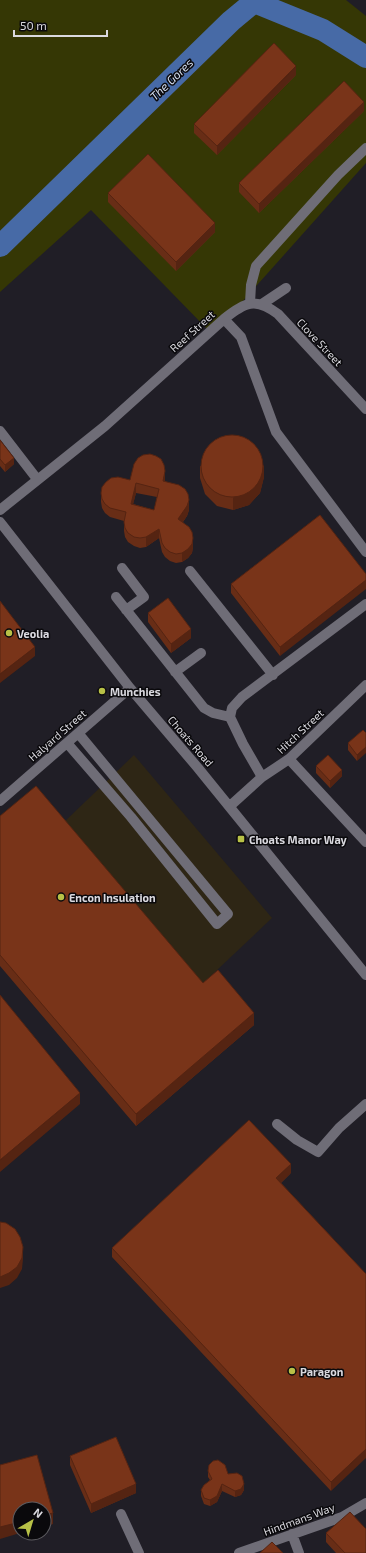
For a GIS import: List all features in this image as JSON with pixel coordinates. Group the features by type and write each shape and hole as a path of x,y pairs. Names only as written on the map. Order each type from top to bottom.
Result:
{"street":[{"path":"250,303 256,266 338,175 366,148"},
{"path":"262,304 286,288"},
{"name":"Clove Street","path":"250,303 262,304 278,314 366,408"},
{"name":"Reef Street","path":"0,510 105,426 238,307 250,303"},
{"path":"224,319 241,337 276,432 366,552"},
{"path":"0,431 37,479"},
{"name":"Choats Road","path":"0,522 130,688 230,806 366,975"},
{"path":"122,568 144,597 126,610"},
{"path":"190,571 273,675"},
{"path":"116,597 204,708 213,713 230,717"},
{"path":"262,777 242,744 230,717 232,708 242,697 366,604"},
{"path":"175,672 201,653"},
{"name":"Hitch Street","path":"230,806 262,777 289,758 366,685"},
{"name":"Halyard Street","path":"0,801 130,688"},
{"path":"67,743 131,817 217,924 228,914 78,733"},
{"path":"289,758 366,842"},
{"path":"277,1124 297,1140 318,1152 339,1128 366,1104"},
{"name":"Hindmans Way","path":"239,1553 342,1517 366,1503"},
{"path":"121,1514 139,1553"},
{"path":"292,1534 300,1553"}],"shaded area":[{"path":"0,0 346,0 366,16 366,163 234,311 211,333 91,210 0,292"},
{"path":"134,755 272,918 198,988 61,825"}],"building":[{"path":"274,43 296,66 217,146 194,124"},
{"path":"344,81 364,102 259,204 239,183"},
{"path":"148,154 215,223 176,262 108,193"},
{"path":"226,435 238,435 254,444 261,454 263,466 261,478 254,488 238,497 226,497 215,492 206,483 201,472 201,460 206,449 215,440"},
{"path":"0,440 14,458 5,465 0,459"},
{"path":"150,454 161,459 165,471 163,481 179,485 185,489 188,494 189,500 187,506 178,519 189,527 193,538 192,544 182,553 176,554 165,548 162,543 159,529 146,537 140,538 134,537 128,533 124,522 126,512 110,508 102,499 102,487 106,482 111,478 118,477 130,480 134,464 138,458 143,455","holes":["136,483 159,489 154,510 131,504"]},
{"path":"320,515 366,574 366,580 280,647 231,584"},
{"path":"168,598 191,629 171,644 148,613"},
{"name":"Veolia","path":"0,601 35,647 0,674"},
{"path":"363,730 366,733 366,747 357,755 348,743"},
{"path":"328,755 342,770 330,781 316,766"},
{"name":"Encon Insulation","path":"36,786 203,983 218,970 254,1013 136,1114 0,955 0,816"},
{"path":"0,995 80,1093 0,1160"},
{"name":"Paragon","path":"249,1120 291,1164 276,1178 366,1274 366,1449 331,1482 112,1248"},
{"path":"0,1222 6,1223 15,1229 20,1237 23,1247 22,1258 17,1267 0,1277"},
{"path":"116,1437 136,1484 91,1504 70,1456"},
{"path":"37,1455 50,1501 12,1501 12,1524 0,1527 0,1465"},
{"path":"218,1460 225,1465 228,1474 237,1473 242,1476 244,1484 241,1489 235,1491 222,1484 217,1496 210,1500 204,1498 201,1490 204,1485 212,1479 208,1471 209,1465 213,1461"},
{"path":"350,1512 366,1529 366,1553 345,1553 326,1533"},
{"path":"272,1542 283,1553 260,1553"}],"waterway":[{"name":"The Gores","path":"0,246 231,21 254,2 323,30 366,57"}],"place":[{"name":"Veolia","path":"9,633"},
{"name":"Munchies","path":"102,691"},
{"name":"Choats Manor Way","path":"241,839"},
{"name":"Encon Insulation","path":"61,897"},
{"name":"Paragon","path":"292,1371"}]}
